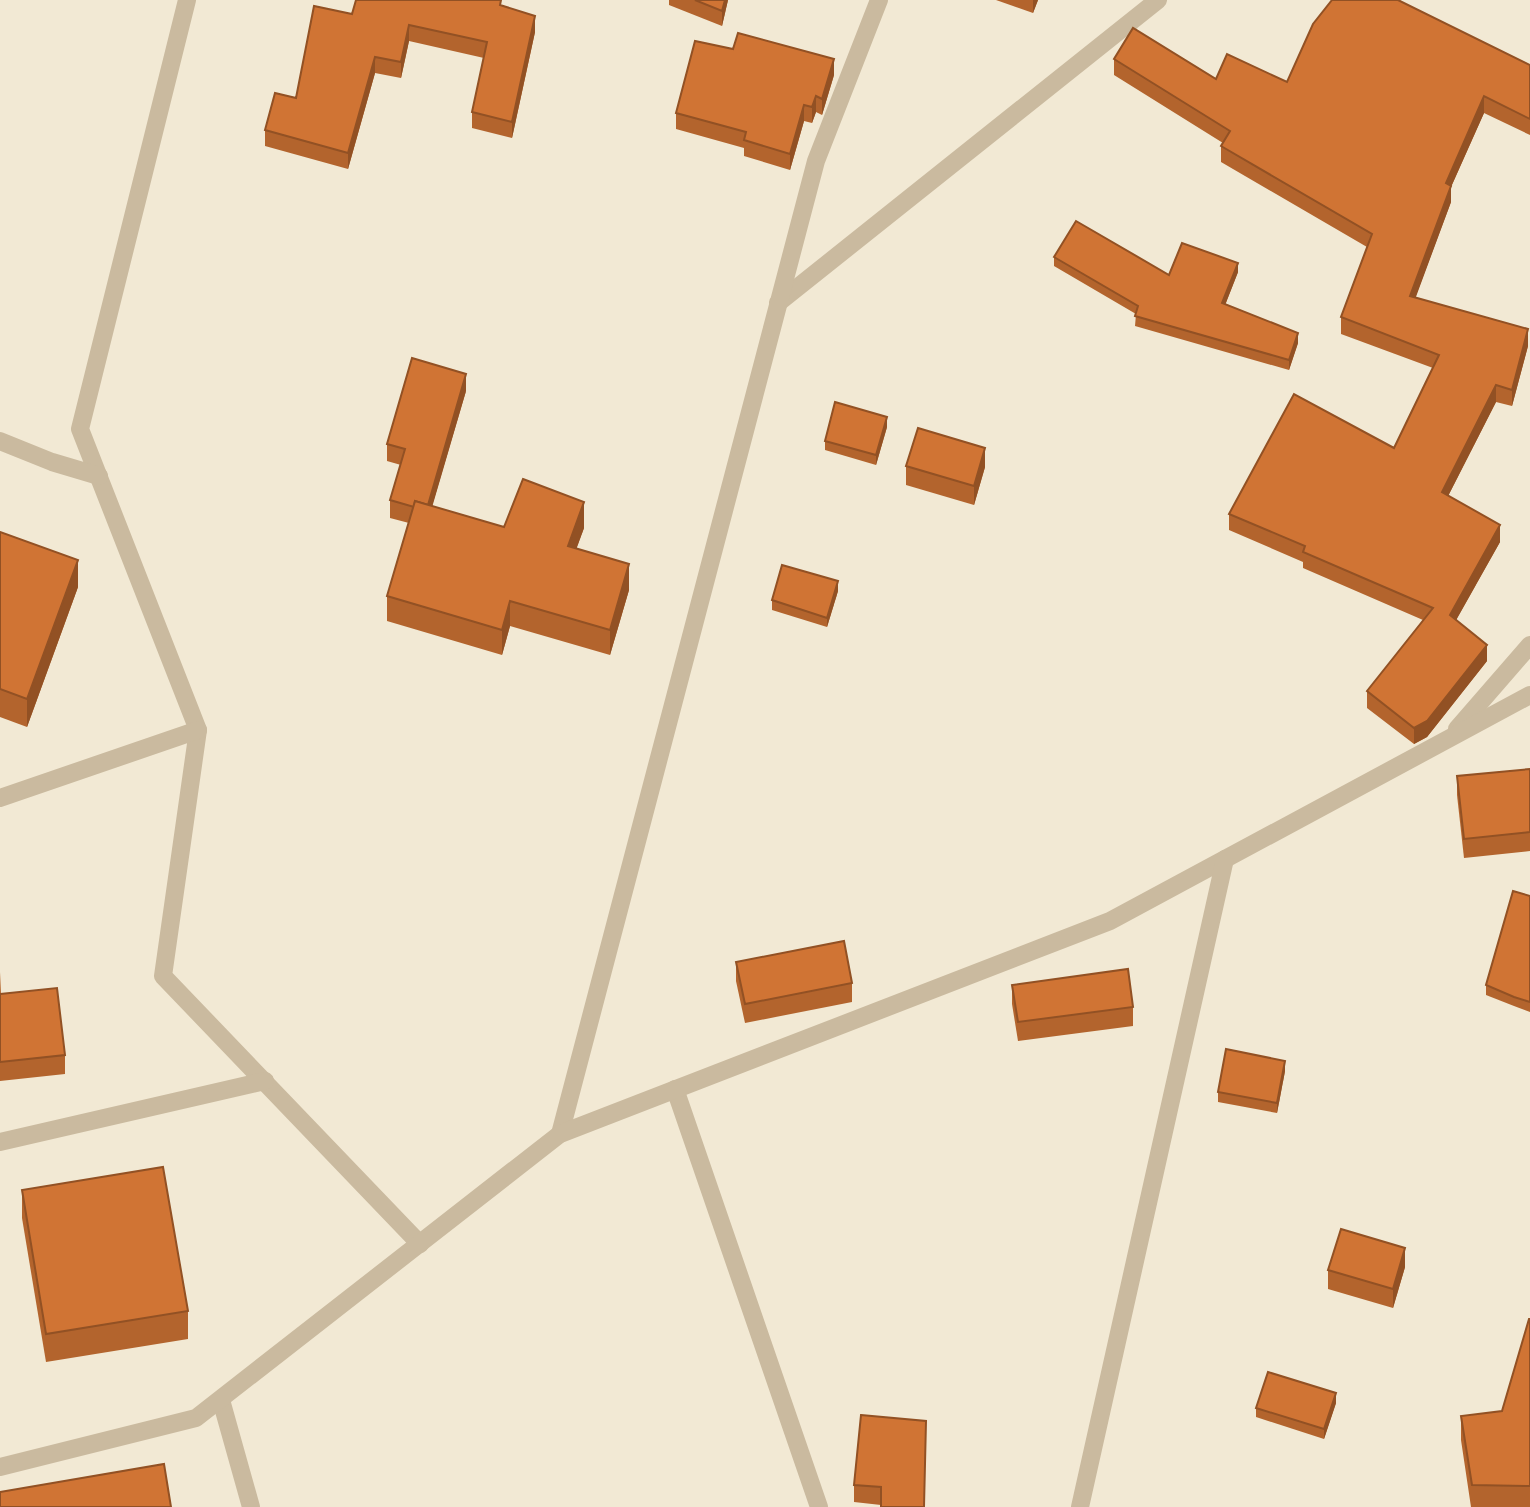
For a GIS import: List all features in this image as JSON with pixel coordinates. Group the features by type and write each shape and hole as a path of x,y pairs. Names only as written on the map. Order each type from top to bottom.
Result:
{"street":[{"path":"187,0 80,429 198,730 163,976 420,1244"},
{"path":"560,1133 816,161 879,0"},
{"path":"778,303 1158,0"},
{"path":"0,441 52,462 99,476"},
{"path":"1449,738 1530,645"},
{"path":"0,1467 196,1418 560,1133 1110,921 1530,695"},
{"path":"0,798 198,730"},
{"path":"1080,1507 1226,859"},
{"path":"0,1142 265,1081"},
{"path":"675,1089 819,1507"},
{"path":"221,1399 251,1507"}],"building":[{"path":"356,0 501,0 500,5 535,16 512,122 472,112 487,42 409,25 401,62 375,57 348,153 265,130 275,93 296,98 314,6 352,14"},
{"path":"695,0 725,0 722,11"},
{"path":"1332,0 1398,0 1530,65 1530,119 1484,96 1446,183 1451,186 1410,296 1528,329 1512,390 1496,385 1442,492 1500,525 1450,615 1487,645 1427,721 1414,728 1367,691 1433,608 1303,552 1305,546 1229,514 1294,394 1394,448 1439,355 1341,317 1372,234 1221,146 1230,131 1114,59 1133,28 1216,79 1227,54 1287,82 1313,24"},
{"path":"738,33 834,59 822,99 816,96 812,107 804,105 790,154 744,140 746,132 676,113 695,41 733,49"},
{"path":"1076,221 1169,275 1182,243 1238,263 1222,303 1298,333 1289,360 1135,316 1138,306 1054,257"},
{"path":"412,358 466,374 428,505 415,501 414,507 390,500 405,449 387,444"},
{"path":"835,402 887,417 876,455 825,441"},
{"path":"918,428 985,448 974,486 906,466"},
{"path":"523,479 584,502 568,546 629,564 610,630 510,601 502,630 387,596 415,501 504,527"},
{"path":"0,532 78,560 27,699 0,689"},
{"path":"782,565 838,581 827,618 772,600"},
{"path":"1530,769 1530,832 1464,839 1457,776"},
{"path":"1513,891 1530,896 1530,1002 1486,985"},
{"path":"844,941 852,983 745,1004 736,962"},
{"path":"1128,969 1133,1007 1018,1022 1012,985"},
{"path":"57,988 65,1055 0,1062 0,994"},
{"path":"1226,1049 1285,1061 1277,1103 1218,1092"},
{"path":"163,1167 188,1311 46,1334 22,1190"},
{"path":"1341,1229 1405,1248 1393,1289 1328,1270"},
{"path":"1529,1319 1530,1486 1472,1485 1461,1416 1502,1411"},
{"path":"1268,1372 1336,1393 1324,1429 1256,1408"},
{"path":"861,1415 926,1421 924,1507 881,1507 881,1487 854,1485"},
{"path":"164,1464 171,1507 0,1507 0,1492"}]}
